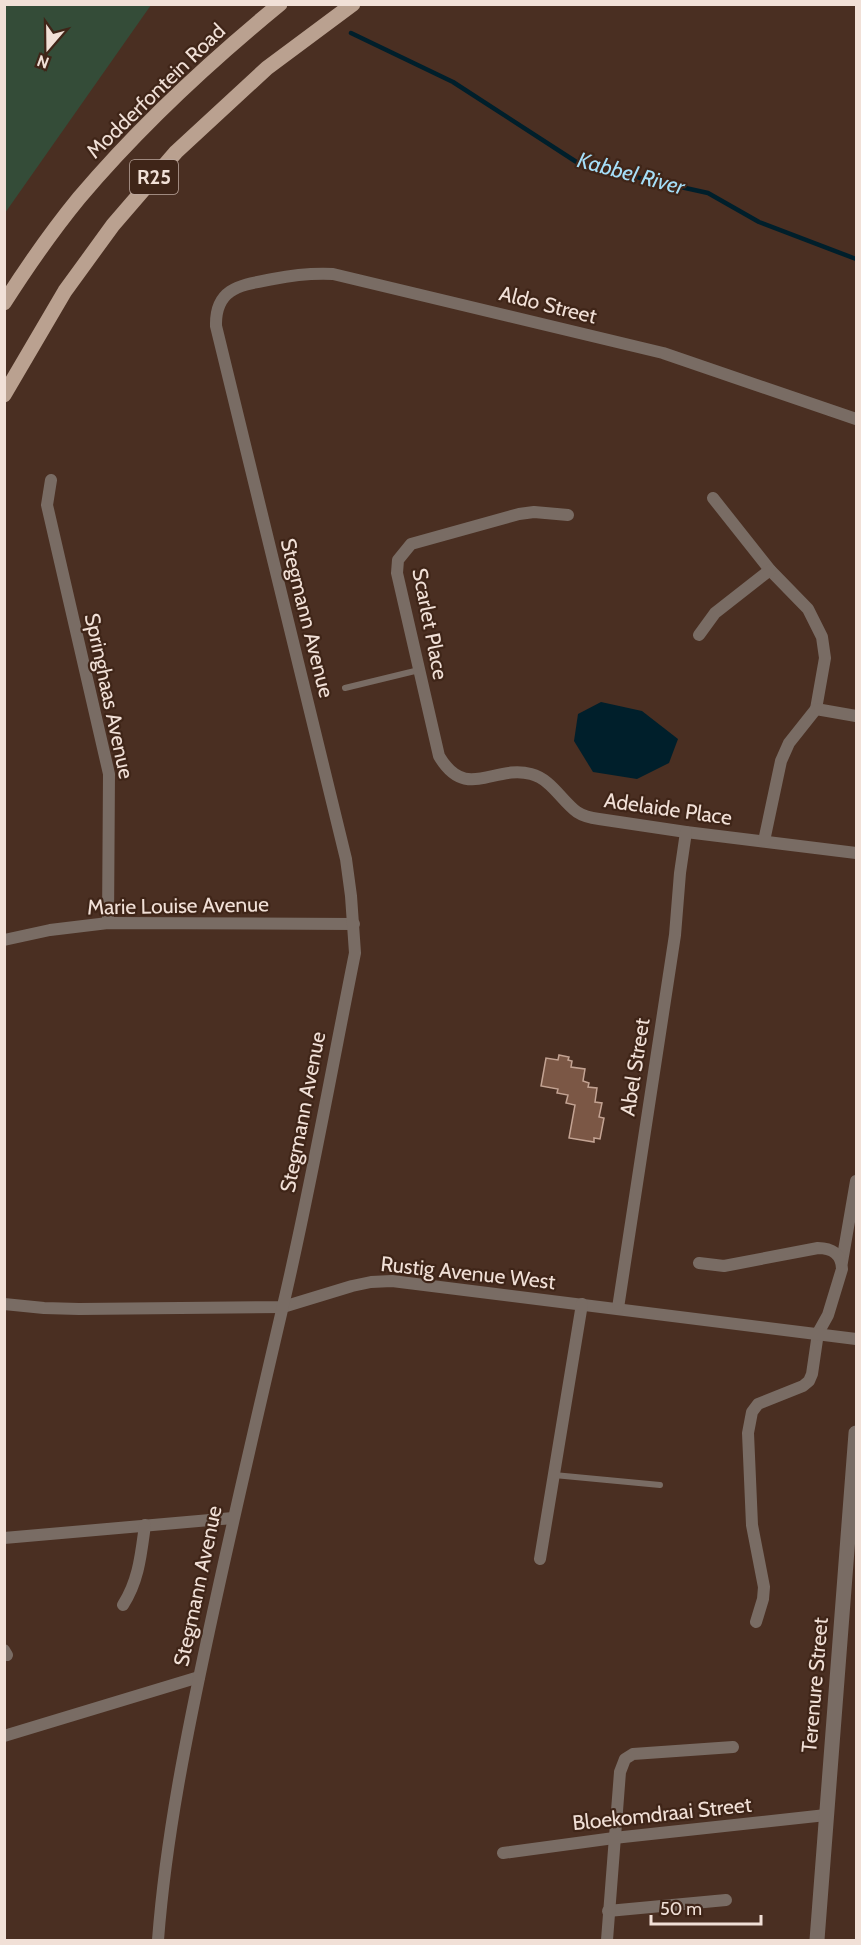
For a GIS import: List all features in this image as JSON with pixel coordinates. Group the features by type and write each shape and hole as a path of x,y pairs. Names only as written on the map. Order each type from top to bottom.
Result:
{"main road":[{"name":"Modderfontein Road","path":"4,303 78,199 145,125 237,40 280,4"},
{"name":"R25","path":"4,395 65,291 113,225 176,152 267,68 353,4"}],"street":[{"name":"Aldo Street","path":"226,296 239,285 306,273 333,274 663,353 856,418"},
{"name":"Stegmann Avenue","path":"158,1941 162,1882 168,1843 199,1677 233,1518 283,1307 354,953 354,924 346,859 216,326 219,304 226,296"},
{"name":"Springhaas Avenue","path":"51,480 47,505 109,774 108,923"},
{"path":"713,498 770,570 808,609 822,638 825,658 816,709 789,743 782,761 764,841"},
{"name":"Scarlet Place","path":"545,781 534,774 521,772 469,780 463,779 446,768 439,756 419,670 397,573 398,560 411,544 519,514 534,512 568,515"},
{"path":"699,635 715,613 770,570"},
{"path":"816,709 856,716"},
{"name":"Adelaide Place","path":"545,781 576,811 587,817 856,853"},
{"name":"Abel Street","path":"618,1308 675,935 686,832"},
{"name":"Marie Louise Avenue","path":"4,940 50,930 108,923 354,924"},
{"path":"756,1622 764,1587 752,1525 749,1421 758,1404 803,1386 809,1381 818,1333 828,1315 842,1269 856,1181"},
{"path":"699,1263 724,1266 818,1248 832,1250 839,1255 842,1262"},
{"name":"Rustig Avenue West","path":"4,1304 79,1309 283,1307 352,1286 392,1281 856,1339"},
{"path":"540,1559 582,1304"},
{"name":"Terenure Street","path":"817,1941 856,1433"},
{"path":"4,1538 233,1518"},
{"path":"123,1605 132,1592 138,1575 145,1525"},
{"path":"4,1736 199,1677"},
{"path":"607,1941 620,1772 628,1756 733,1747"},
{"name":"Bloekomdraai Street","path":"503,1853 614,1838 826,1815"},
{"path":"608,1911 726,1900"}],"lane":[{"path":"345,688 419,670"},
{"path":"554,1475 660,1485"}],"green space":[{"path":"4,5 151,5 5,213"}],"water":[{"path":"601,702 642,711 678,739 669,763 637,779 593,772 574,741 578,714"}],"building":[{"path":"559,1055 569,1057 568,1060 572,1061 571,1067 585,1069 583,1081 589,1083 588,1087 597,1088 595,1102 602,1103 599,1117 604,1118 600,1139 594,1138 594,1142 569,1138 575,1105 566,1103 568,1095 557,1093 558,1089 541,1086 546,1058 558,1060"}],"waterway":[{"name":"Kabbel River","path":"351,33 453,82 578,163 606,166 640,178 708,193 759,222 856,259"}]}
